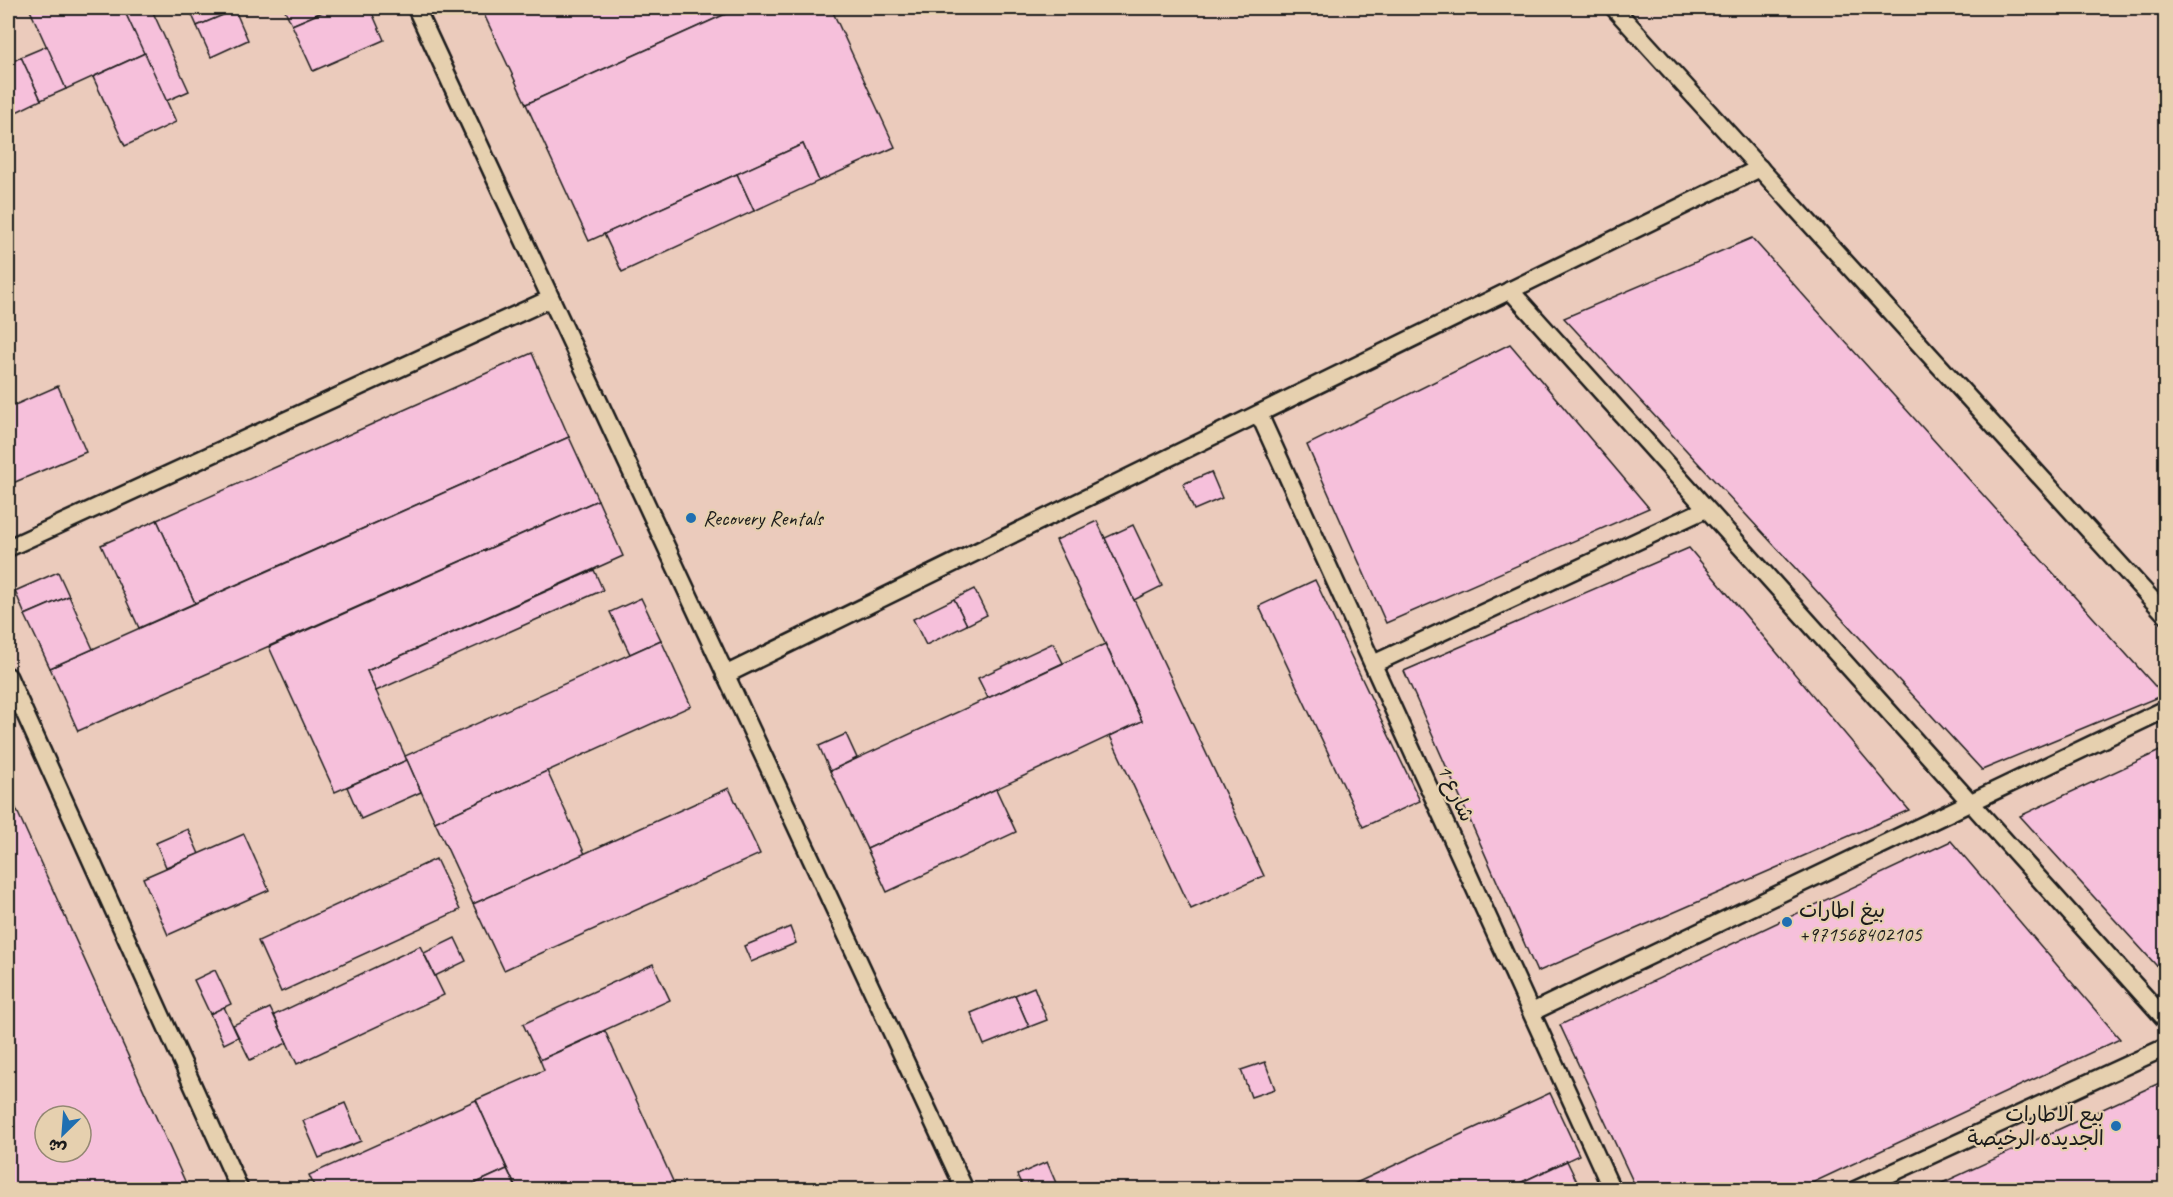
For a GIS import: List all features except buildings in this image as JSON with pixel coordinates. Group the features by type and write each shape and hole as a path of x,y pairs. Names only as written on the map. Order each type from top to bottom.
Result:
{"lane":[{"path":"416,8 964,1190"},
{"path":"1614,8 2166,615"},
{"path":"725,675 1760,168"},
{"path":"1510,291 2166,1020"},
{"path":"8,548 550,299"},
{"name":"شارع 1","path":"1259,414 1612,1190"},
{"path":"1373,664 1706,509"},
{"path":"8,676 240,1190"},
{"path":"1532,1012 1969,801 2166,709"},
{"path":"1855,1190 2166,1047"}],"shaded area":[{"path":"8,8 2165,8 2165,1189 8,1189"}],"place":[{"name":"Recovery Rentals","path":"691,518"},
{"name":"بيغ اطارات +971568402105","path":"1787,922"},
{"name":"بيع الاطارات الجديده الرخيصة","path":"2116,1126"}]}
